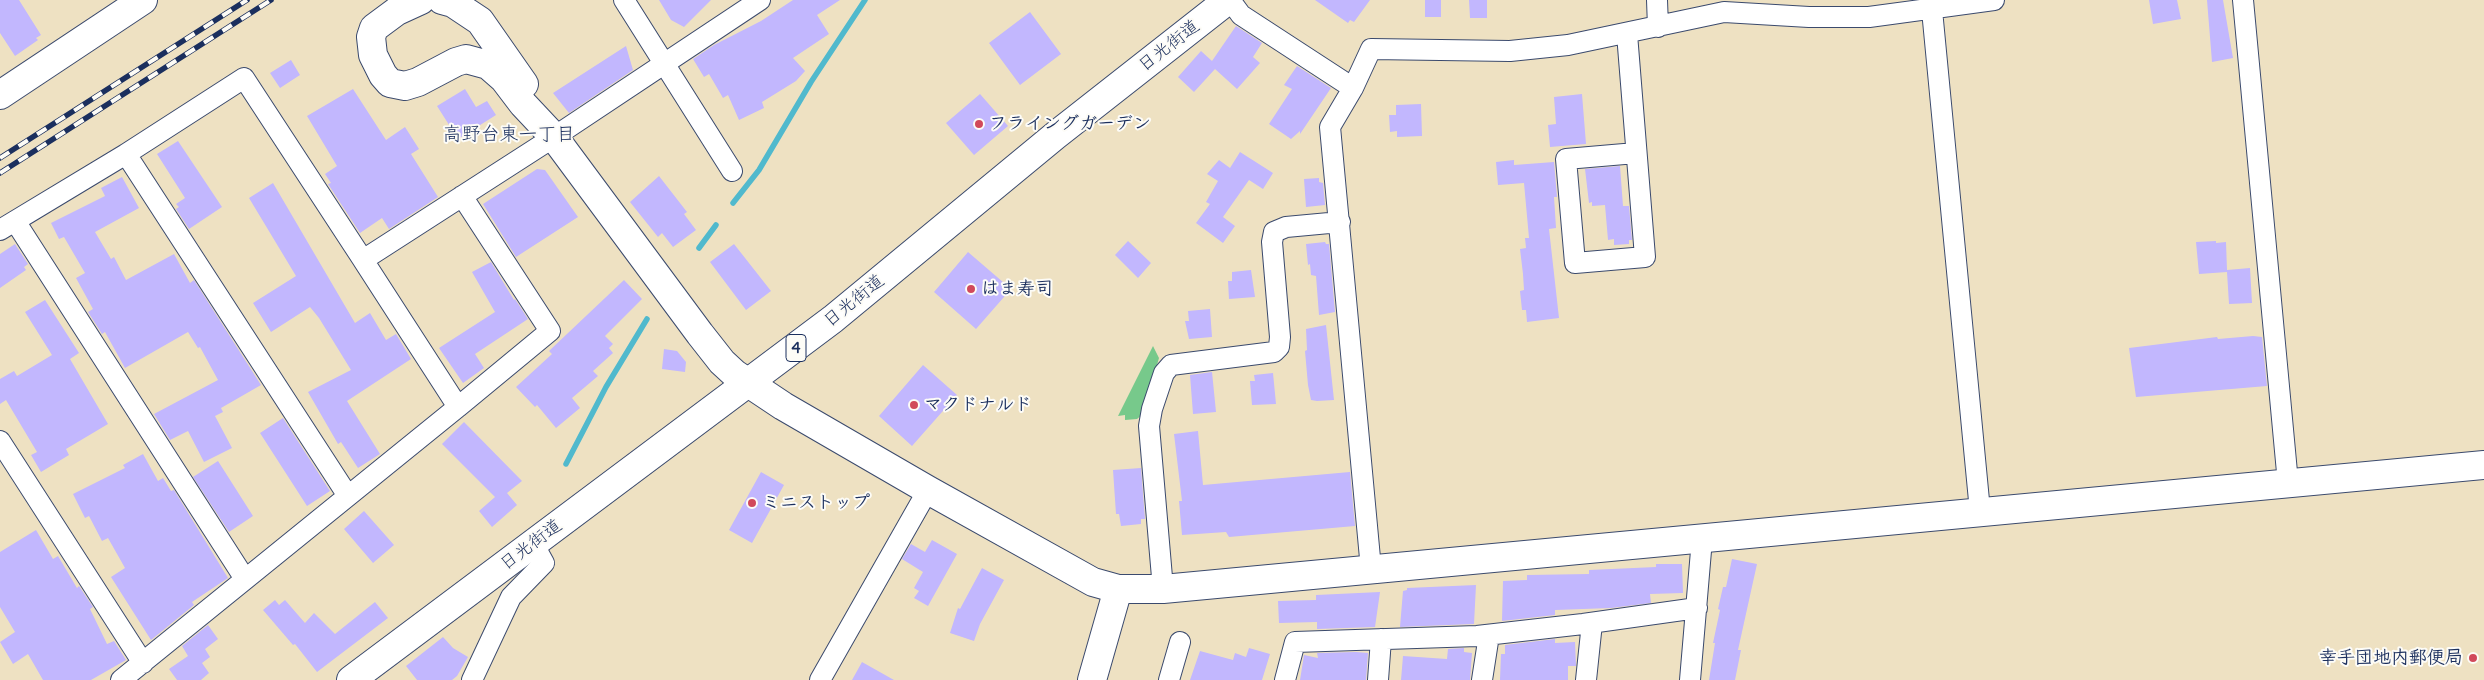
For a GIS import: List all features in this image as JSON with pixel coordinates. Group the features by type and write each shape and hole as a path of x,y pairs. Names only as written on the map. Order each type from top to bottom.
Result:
{"main road":[{"path":"0,95 143,0"},
{"path":"421,0 397,11 374,28 371,37 371,48 377,66 390,82 405,86 418,82 456,62 466,59 488,65 498,72 548,130 722,362 783,406 928,490 1093,582 1118,589 1163,588 2484,465"},
{"path":"442,0 469,12 489,31 534,100 548,130"},
{"name":"日光街道","path":"351,680 833,319 1056,135 1229,0"},
{"path":"456,62 464,51 470,35 471,21 469,12"},
{"path":"1092,680 1118,589"}],"street":[{"path":"624,0 732,171"},
{"path":"362,260 462,196 548,130 664,63 760,0"},
{"path":"1229,0 1241,15 1353,88"},
{"path":"1656,0 1658,27"},
{"path":"1371,569 1330,127 1353,88 1371,49 1510,51 1568,45 1724,12 1809,17 1885,8 1932,10 1994,0"},
{"path":"2243,0 2288,483"},
{"path":"1932,10 1980,511"},
{"path":"1627,34 1645,257 1575,263 1566,159 1636,154"},
{"path":"245,579 8,226 126,154 244,78 458,407"},
{"path":"126,154 348,496"},
{"path":"121,680 550,331 462,196"},
{"path":"1163,588 1149,426 1152,409 1164,373 1171,365 1274,352 1279,347 1280,337 1272,242 1274,232 1286,227 1340,222"},
{"path":"0,441 143,662"},
{"path":"820,680 928,490"},
{"path":"1690,680 1702,539"},
{"path":"472,680 511,597 544,563 532,543"},
{"path":"1285,680 1295,642 1489,635 1697,608"},
{"path":"1586,680 1592,623"},
{"path":"1482,680 1489,635"},
{"path":"1378,680 1381,639"},
{"path":"1169,680 1180,642"}],"green space":[{"path":"1153,346 1159,358 1143,414 1137,419 1125,420 1125,415 1118,416"}],"building":[{"path":"0,0 19,0 41,35 36,38 38,40 15,56 0,33"},
{"path":"659,0 711,0 684,27 671,20"},
{"path":"793,0 840,0 817,15 829,34 793,58 805,71 796,81 762,102 764,108 739,120 728,95 723,98 709,74 704,77 693,59 714,45 761,21"},
{"path":"1315,0 1370,0 1354,22 1350,20 1348,23"},
{"path":"1425,0 1441,0 1441,17 1425,17"},
{"path":"1469,0 1487,0 1487,18 1470,18"},
{"path":"2149,0 2177,0 2181,19 2153,24"},
{"path":"2207,0 2223,0 2233,58 2212,62"},
{"path":"1030,12 1061,54 1020,85 989,43"},
{"path":"1236,26 1262,43 1253,57 1260,63 1237,89 1215,69 1194,92 1178,77 1201,51 1212,61"},
{"path":"626,46 633,70 569,113 553,93"},
{"path":"291,60 300,75 280,88 270,73"},
{"path":"1297,66 1331,88 1300,134 1300,131 1291,139 1269,124 1292,89 1284,85"},
{"path":"353,89 386,140 405,127 419,149 411,154 438,197 389,229 382,218 360,233 328,184 331,183 325,174 337,166 307,116"},
{"path":"465,89 476,107 487,101 496,115 458,139 437,106"},
{"path":"980,94 1008,126 974,155 946,123"},
{"path":"1582,94 1586,144 1550,147 1548,125 1556,124 1554,97"},
{"path":"1421,104 1422,136 1397,137 1397,131 1390,132 1389,115 1396,115 1396,105"},
{"path":"178,141 222,207 189,229 176,209 179,207 176,204 185,198 157,154"},
{"path":"1240,152 1273,173 1263,189 1249,180 1223,217 1235,226 1223,243 1196,223 1210,204 1206,202 1218,181 1207,174 1219,160 1230,168"},
{"path":"1514,160 1514,165 1554,162 1557,197 1554,197 1556,228 1549,229 1559,318 1527,322 1526,310 1522,310 1520,291 1524,290 1520,249 1526,248 1525,238 1529,238 1524,183 1498,185 1496,162"},
{"path":"1620,166 1623,206 1629,206 1632,240 1629,240 1629,244 1614,245 1614,239 1608,240 1605,205 1592,206 1592,202 1589,203 1585,169"},
{"path":"537,169 545,170 578,217 516,257 483,204"},
{"path":"659,176 687,212 684,214 696,230 673,247 662,233 658,237 630,202"},
{"path":"122,177 139,208 95,232 111,259 114,257 126,280 174,254 190,283 194,280 261,385 221,408 223,412 215,416 232,448 204,462 188,431 170,440 154,414 218,380 200,347 198,348 188,332 125,368 105,332 102,334 88,312 93,309 76,278 85,273 64,237 59,239 51,223 105,196 101,188"},
{"path":"1319,178 1319,182 1323,183 1325,205 1306,207 1304,179"},
{"path":"273,183 355,323 370,313 386,340 396,334 411,359 347,401 380,454 358,468 341,442 338,444 308,392 351,370 319,318 310,307 271,332 253,303 296,276 249,198"},
{"path":"1128,241 1151,263 1138,278 1115,255"},
{"path":"2216,241 2216,243 2226,242 2227,270 2250,268 2252,303 2229,304 2227,272 2199,274 2196,242"},
{"path":"1325,242 1329,244 1335,312 1319,315 1316,276 1311,275 1306,244"},
{"path":"15,244 28,264 24,267 26,270 0,288 0,254"},
{"path":"734,244 771,291 746,310 710,262"},
{"path":"968,252 1011,289 976,329 934,292"},
{"path":"491,262 528,319 475,354 484,368 463,383 439,348 495,312 472,272"},
{"path":"1251,270 1255,297 1229,299 1228,281 1232,281 1232,272"},
{"path":"624,280 642,299 605,336 613,344 609,348 613,353 593,371 598,376 572,398 580,408 556,428 537,405 535,407 516,387 552,354 549,351"},
{"path":"45,300 79,353 70,359 108,424 66,449 69,455 41,472 31,455 37,452 6,400 0,404 0,379 14,371 17,376 52,355 25,312"},
{"path":"1210,309 1212,337 1189,339 1185,321 1189,321 1188,311"},
{"path":"1326,325 1334,400 1317,401 1311,400 1308,385 1305,351 1307,350 1306,329"},
{"path":"2217,337 2218,339 2262,337 2267,386 2136,397 2129,348"},
{"path":"664,349 677,351 686,362 685,372 662,369"},
{"path":"923,365 957,395 912,446 879,416"},
{"path":"1212,372 1216,412 1193,414 1190,375"},
{"path":"1273,373 1276,404 1252,405 1250,381 1255,381 1254,375"},
{"path":"283,418 330,491 307,506 260,433"},
{"path":"464,422 522,481 507,493 517,505 492,527 479,511 495,497 442,444"},
{"path":"1198,431 1203,485 1350,472 1355,526 1229,537 1226,532 1182,535 1179,501 1182,501 1174,434"},
{"path":"143,454 158,481 163,478 171,491 174,490 228,578 192,602 194,605 151,640 111,577 125,568 108,538 102,541 89,516 85,518 73,494 125,468 123,465"},
{"path":"218,461 253,516 229,532 193,477"},
{"path":"1141,468 1145,519 1141,519 1141,524 1121,526 1119,514 1116,514 1113,470"},
{"path":"761,472 784,485 752,543 729,530"},
{"path":"364,511 394,545 373,563 344,529"},
{"path":"36,530 53,559 58,556 77,588 79,586 93,607 90,609 107,644 114,641 126,660 91,680 43,680 28,654 13,664 0,642 15,632 0,607 0,552"},
{"path":"932,540 957,554 928,606 914,598 919,591 914,588 923,572 902,559 911,544 925,552"},
{"path":"1732,559 1757,564 1738,650 1741,650 1735,680 1709,680 1715,643 1713,643 1720,610 1718,609 1723,587 1726,587"},
{"path":"1656,564 1682,564 1683,593 1650,594 1651,603 1611,608 1555,610 1555,615 1502,621 1503,581 1527,580 1527,575 1589,574 1589,570 1656,567"},
{"path":"982,568 1004,580 980,624 974,641 950,633 958,608 960,609"},
{"path":"1476,585 1474,624 1400,627 1403,591 1407,590 1407,588"},
{"path":"1380,592 1375,627 1317,629 1317,622 1279,623 1278,601 1316,600 1316,595"},
{"path":"275,600 279,605 285,600 305,623 314,613 335,634 375,602 388,618 317,672 295,644 293,645 263,610"},
{"path":"208,625 218,639 205,649 210,657 202,663 209,673 201,680 177,680 169,669 188,656 182,646"},
{"path":"443,637 453,648 468,657 457,676 452,680 417,680 406,666"},
{"path":"1555,639 1555,643 1575,642 1576,666 1568,666 1568,680 1500,680 1501,654 1505,654 1505,645"},
{"path":"1249,648 1270,654 1262,680 1190,680 1200,651 1233,660 1235,653 1246,657"},
{"path":"1464,648 1464,652 1472,653 1470,680 1401,680 1403,656 1447,659 1448,649"},
{"path":"1317,653 1368,653 1366,680 1300,680 1304,655 1318,658"},
{"path":"862,662 894,680 852,680"}],"waterway":[{"path":"733,203 759,170 811,82 865,0"},
{"path":"699,248 716,225"},
{"path":"566,464 606,387 647,319"}],"railway":[{"path":"0,158 247,0"},
{"path":"0,173 271,0"}],"place":[{"name":"フライングガーデン","path":"979,124"},
{"name":"はま寿司","path":"971,289"},
{"name":"マクドナルド","path":"914,405"},
{"name":"ミニストップ","path":"752,503"},
{"name":"幸手団地内郵便局","path":"2473,658"}],"district":[{"name":"高野台東一丁目","path":"509,135"}]}
